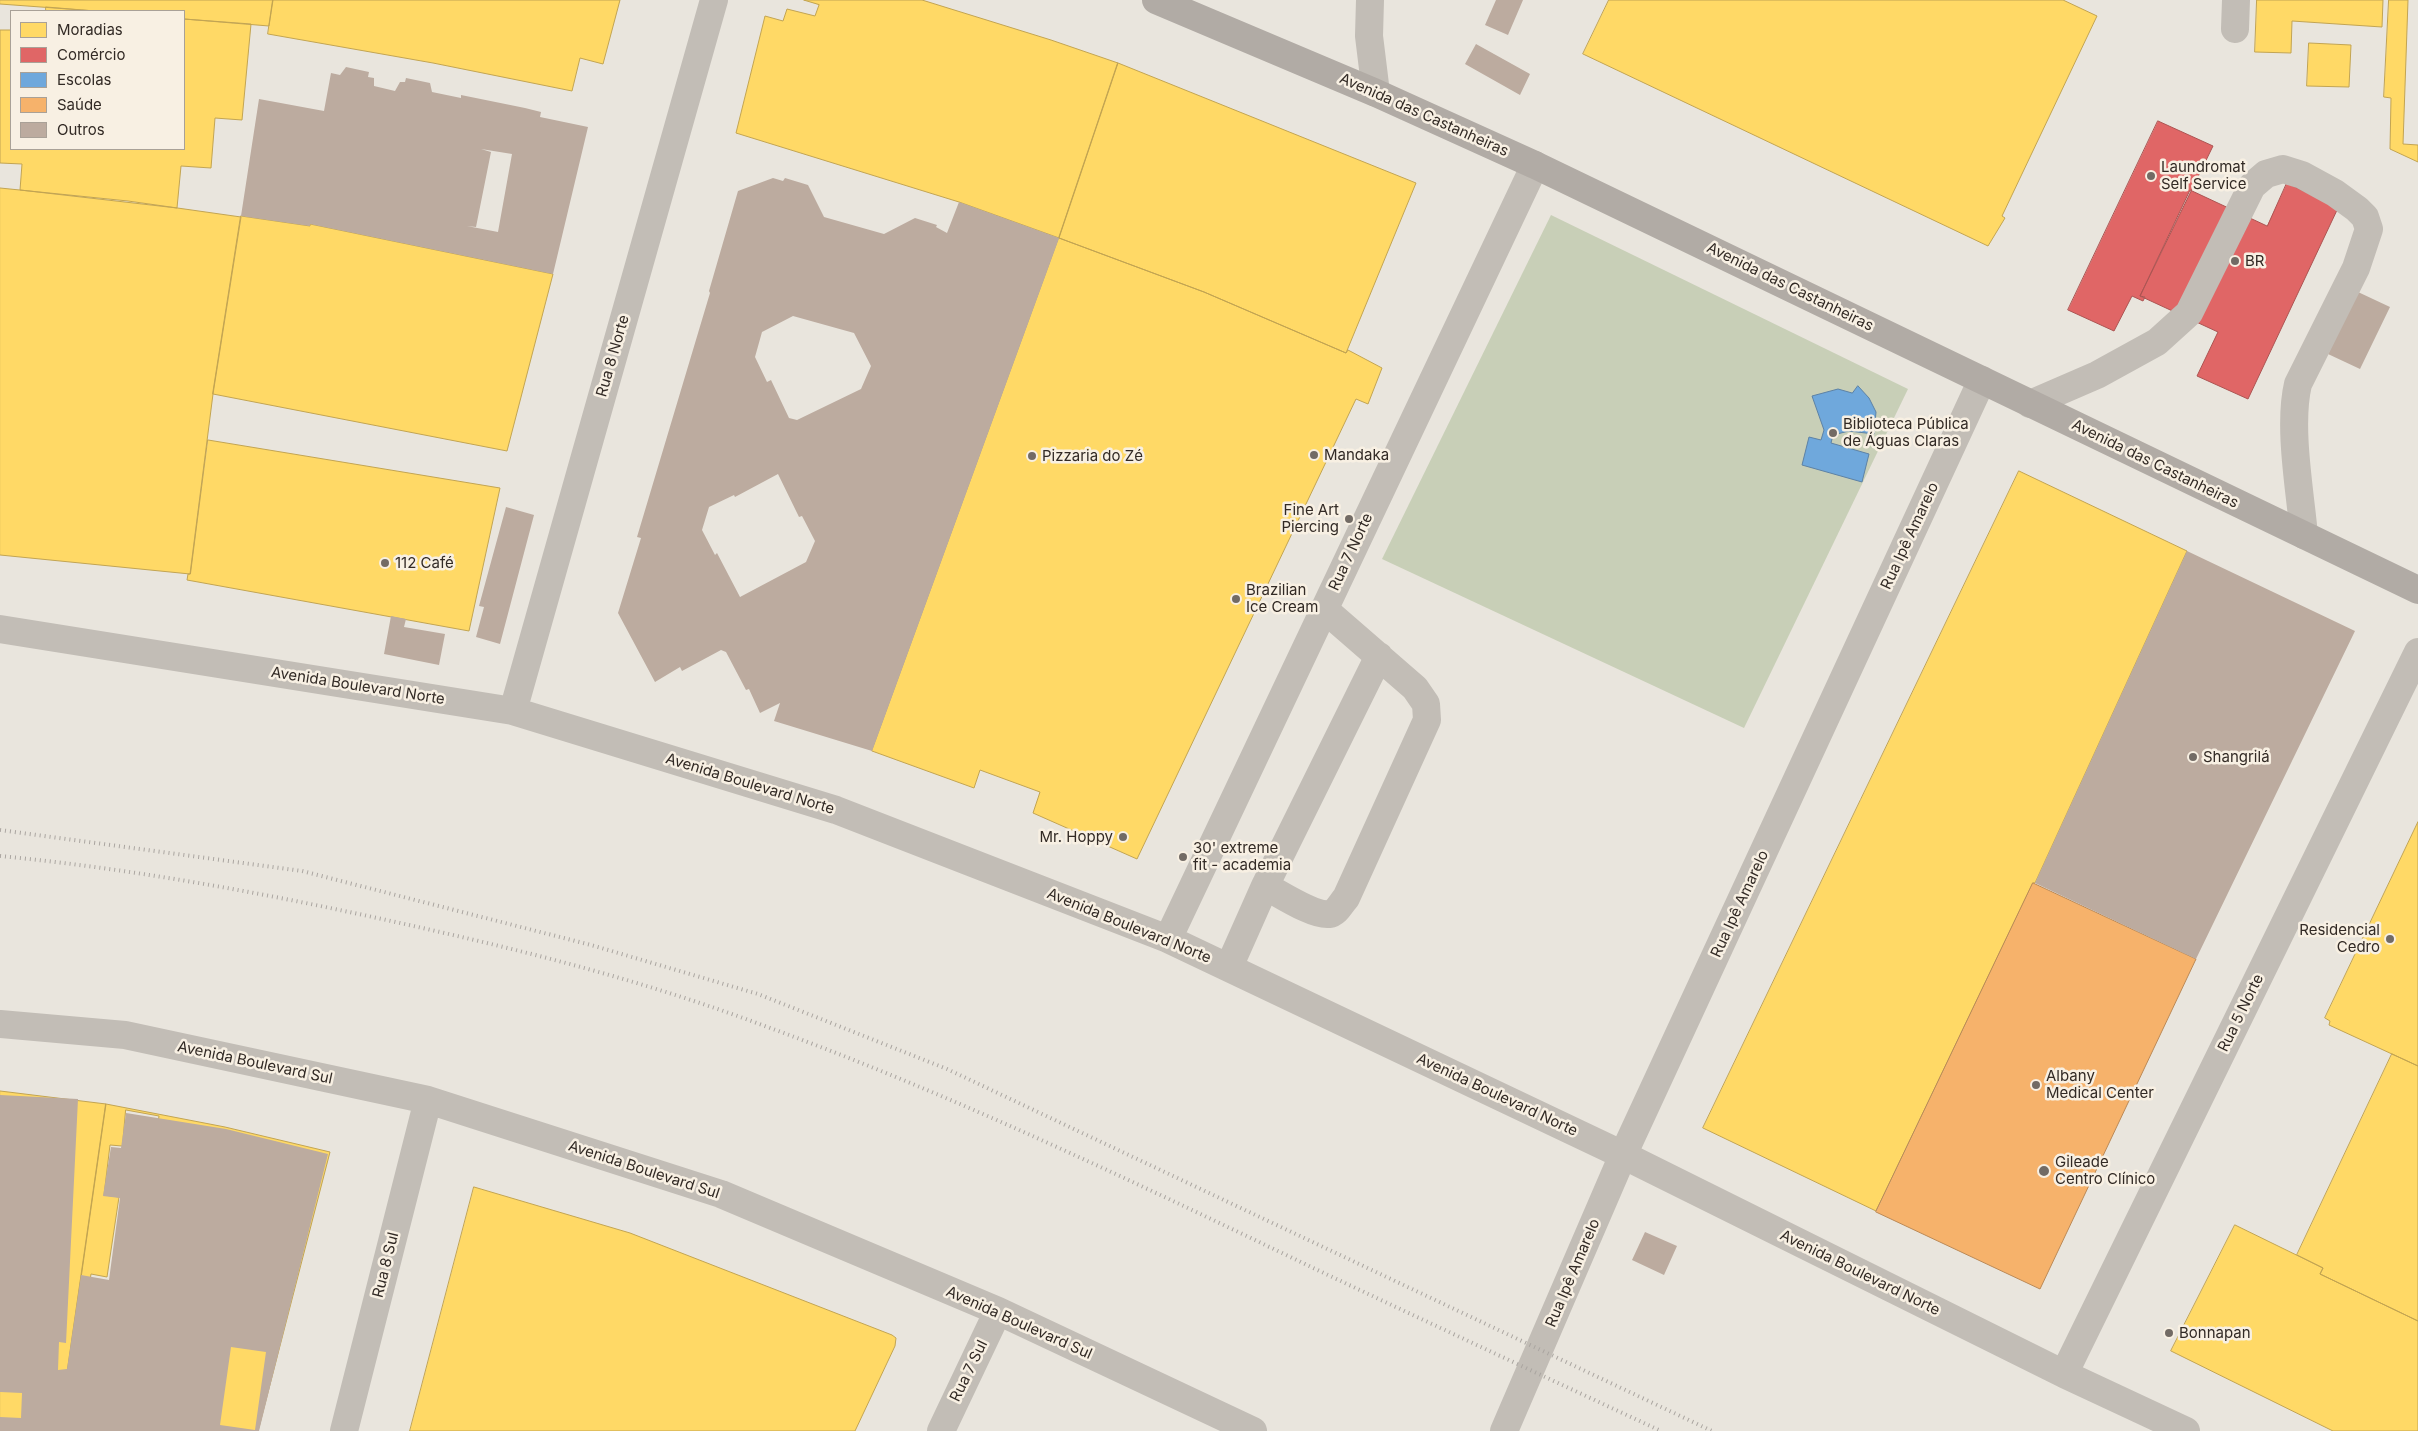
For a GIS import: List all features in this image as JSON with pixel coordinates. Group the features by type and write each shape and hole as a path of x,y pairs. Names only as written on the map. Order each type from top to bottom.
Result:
{"main road":[{"name":"Avenida das Castanheiras","path":"1156,0 1376,92 1535,165 2418,590"}],"street":[{"name":"Rua 8 Norte","path":"512,711 714,0"},
{"path":"1370,0 1369,36 1376,92"},
{"path":"2234,29 2236,0"},
{"name":"Rua 7 Norte","path":"1168,939 1535,165"},
{"path":"2030,404 2097,375 2157,342 2188,313 2252,186 2266,174 2283,169 2302,175 2335,193 2357,209 2365,217 2369,229 2356,268 2298,384 2295,398 2304,535"},
{"name":"Rua Ipê Amarelo","path":"1504,1431 1623,1155 1982,380"},
{"path":"1264,886 1314,911 1329,914 1336,910 1346,898 1427,720 1426,704 1415,688 1324,609"},
{"name":"Avenida Boulevard Norte","path":"0,629 512,711 836,810 1168,939 1229,967 1623,1155 2064,1374 2186,1431"},
{"name":"Rua 5 Norte","path":"2064,1374 2418,652"},
{"path":"1229,967 1264,886 1379,656"},
{"name":"Avenida Boulevard Sul","path":"0,1024 125,1035 428,1100 721,1194 998,1311 1253,1431"},
{"name":"Rua 8 Sul","path":"344,1431 428,1100"},
{"name":"Rua 7 Sul","path":"941,1431 998,1311"}],"green space":[{"path":"1551,215 1908,389 1744,728 1382,559"}],"building: Moradias":[{"path":"0,0 273,0 269,26 185,19 185,10 81,10 0,4"},
{"path":"273,0 620,0 603,64 580,58 572,91 433,63 268,34"},
{"path":"804,0 922,0 1118,63 1059,238 959,202 736,133 765,16 783,21 787,9 815,16 819,5"},
{"path":"1609,0 2063,0 2097,16 2002,216 2005,218 1988,246 1583,54"},
{"path":"2257,0 2383,0 2382,27 2292,21 2291,53 2255,52"},
{"path":"2389,0 2408,0 2403,144 2418,145 2418,162 2390,149 2391,98 2384,97"},
{"path":"46,7 83,10 46,10"},
{"path":"185,19 251,24 242,120 215,118 211,168 181,166 177,208 20,190 22,164 0,163 0,30 10,30 10,150 185,150"},
{"path":"2309,43 2351,45 2349,87 2307,86"},
{"path":"1118,63 1416,183 1346,353 1204,292 1059,238"},
{"path":"0,188 128,201 241,217 213,394 190,574 0,555"},
{"path":"241,216 310,226 310,224 553,274 507,451 213,394"},
{"path":"1059,238 1204,292 1346,353 1348,350 1382,368 1368,404 1356,399 1137,859 1033,813 1040,792 980,770 974,788 872,751"},
{"path":"208,440 500,488 469,631 187,580 188,574 190,574"},
{"path":"2019,471 2187,551 2035,883 2033,883 1876,1211 1703,1128"},
{"name":"Residencial Cedro","path":"2418,822 2418,1066 2329,1025 2330,1021 2325,1018"},
{"path":"2392,1054 2418,1066 2418,1321 2320,1274 2323,1268 2297,1255"},
{"path":"0,1091 106,1104 59,1431 0,1431"},
{"path":"106,1104 225,1127 330,1152 258,1431 59,1431"},
{"path":"126,1110 159,1116 156,1136 171,1139 184,1156 191,1194 190,1217 161,1213 153,1274 181,1278 173,1311 160,1333 146,1346 141,1348 126,1347 123,1366 90,1362 95,1327 83,1326 91,1274 107,1277 119,1197 104,1195 110,1145 122,1146"},
{"path":"198,1176 228,1180 208,1325 177,1321 178,1314 172,1313 181,1278 153,1274 161,1213 190,1217 191,1182 197,1183"},
{"path":"474,1187 630,1233 892,1335 896,1338 895,1346 855,1431 410,1431"},
{"path":"2235,1225 2323,1268 2320,1274 2418,1321 2418,1431 2333,1431 2171,1351"}],"building: Comércio":[{"path":"2158,121 2213,146 2140,296 2145,297 2143,301 2132,296 2114,331 2068,310"},
{"name":"BR","path":"2287,183 2338,208 2248,399 2197,376 2218,332 2140,296 2190,190 2267,226"}],"building: Escolas":[{"name":"Biblioteca Pública de Águas Claras","path":"1858,386 1869,398 1876,412 1874,434 1849,431 1833,435 1831,443 1869,454 1862,482 1802,465 1809,437 1821,440 1824,430 1812,396 1838,389 1852,393"}],"building: Saúde":[{"name":"Albany Medical Center","path":"2033,883 2196,959 2040,1289 1876,1212"}],"building: Outros":[{"path":"1496,0 1523,0 1508,35 1485,25"},
{"path":"1476,44 1530,74 1520,95 1465,64"},
{"path":"346,67 369,72 368,77 374,78 374,86 395,91 400,82 405,82 406,78 430,83 432,92 461,98 461,95 525,108 541,112 540,117 588,127 553,274 310,224 310,226 241,216 259,99 324,111 331,73 340,75","holes":["481,149 512,154 498,232 467,226 476,227 491,152"]},
{"path":"773,178 783,181 785,178 808,185 824,217 884,234 915,218 937,225 936,227 947,233 959,202 1059,238 872,751 774,721 780,703 760,713 749,689 746,690 726,652 721,650 682,671 680,667 655,682 618,613 641,538 637,537 710,293 738,191","holes":["793,316 854,333 871,366 861,389 797,420 789,418 771,380 767,382 755,357 762,332","778,474 799,517 802,516 815,541 806,562 740,597 717,553 715,555 702,530 709,507 734,495 735,497"]},
{"path":"2358,292 2390,307 2360,369 2328,354"},
{"path":"506,507 534,515 500,644 476,637 484,607 479,606"},
{"name":"Shangrilá","path":"2187,551 2355,631 2196,959 2035,883"},
{"path":"391,616 406,619 404,627 445,634 439,665 384,654"},
{"path":"0,1095 78,1099 66,1343 59,1342 58,1370 67,1369 81,1275 109,1280 120,1198 103,1196 111,1147 121,1148 126,1113 226,1129 328,1154 259,1431 0,1431 0,1417 21,1418 22,1393 0,1392","holes":["231,1347 266,1352 255,1430 220,1425"]},
{"path":"1645,1232 1677,1246 1664,1275 1632,1260"}],"railway":[{"path":"0,830 302,871 591,945 758,994 947,1069 1712,1431"},
{"path":"0,856 93,867 185,881 277,897 368,916 567,963 714,1008 832,1051 1038,1138 1661,1431"}],"place":[{"name":"Laundromat Self Service","path":"2151,176"},
{"name":"BR","path":"2235,261"},
{"name":"Biblioteca Pública de Águas Claras","path":"1833,433"},
{"name":"Mandaka","path":"1314,455"},
{"name":"Pizzaria do Zé","path":"1032,456"},
{"name":"Fine Art Piercing","path":"1349,519"},
{"name":"112 Café","path":"385,563"},
{"name":"Brazilian Ice Cream","path":"1236,599"},
{"name":"Shangrilá","path":"2193,757"},
{"name":"Mr. Hoppy","path":"1123,837"},
{"name":"30' extreme fit - academia","path":"1183,857"},
{"name":"Residencial Cedro","path":"2390,939"},
{"name":"Albany Medical Center","path":"2036,1085"},
{"name":"Gileade Centro Clínico","path":"2044,1171"},
{"name":"Bonnapan","path":"2169,1333"}]}
